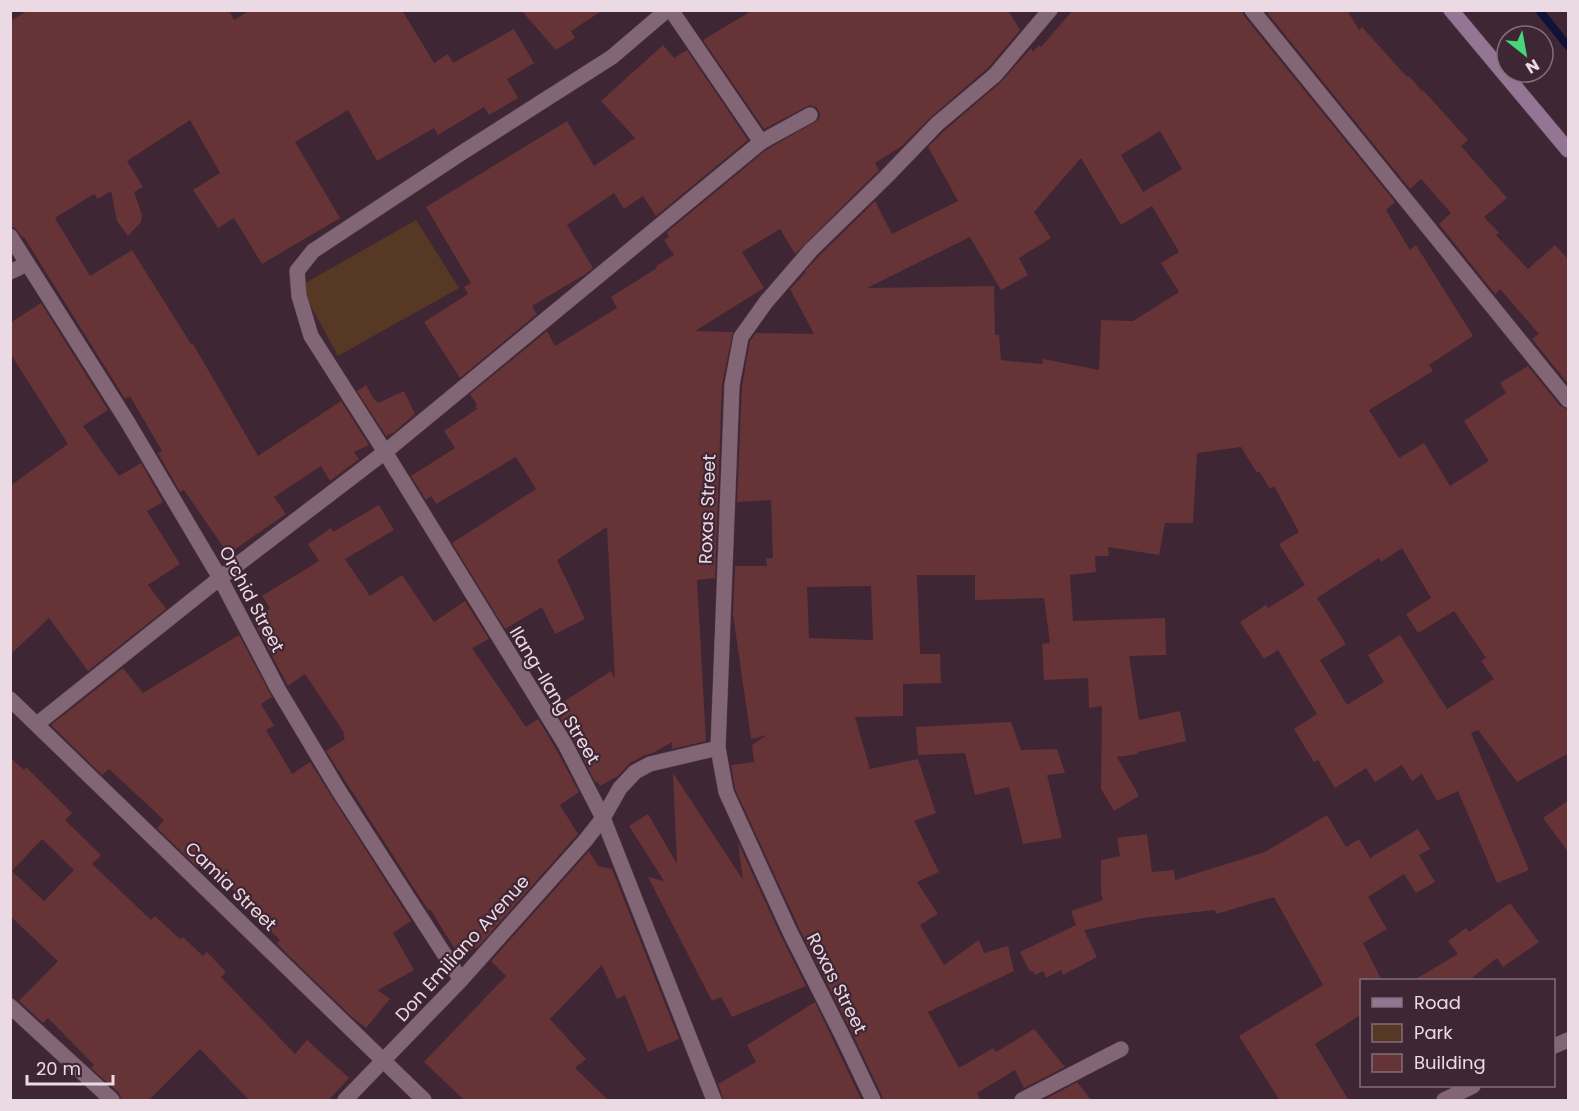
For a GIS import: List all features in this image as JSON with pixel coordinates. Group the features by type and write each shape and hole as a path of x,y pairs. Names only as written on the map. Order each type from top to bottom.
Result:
{"main road":[{"path":"1451,10 1569,150"}],"street":[{"name":"Ilang-Ilang Street","path":"667,10 612,57 313,251 297,271 299,296 311,336 565,744 603,818 714,1101"},
{"path":"671,10 761,142"},
{"name":"Roxas Street","path":"873,1101 790,933 726,792 718,748 732,385 741,337 766,302 811,250 888,176 937,124 995,75 1050,10"},
{"path":"1252,10 1569,400"},
{"path":"37,724 220,578 385,452 761,142 810,115"},
{"name":"Orchid Street","path":"10,236 127,421 220,578 279,689 339,791 461,980"},
{"path":"10,272 27,264"},
{"name":"Camia Street","path":"10,699 424,1101"},
{"name":"Don Emiliano Avenue","path":"345,1101 461,980 585,842 603,818 620,788 635,772 650,764 718,748"},
{"path":"10,1006 112,1101"},
{"path":"1555,1046 1569,1040"},
{"path":"1022,1101 1121,1049"},
{"path":"1444,1101 1471,1087"}],"green space":[{"path":"416,220 459,288 338,356 300,286"}],"building":[{"path":"29,10 229,10 234,20 250,10 402,10 434,63 448,54 453,63 514,29 534,63 507,79 518,98 489,115 484,107 438,135 434,128 377,161 348,110 295,142 340,218 262,264 234,218 218,228 193,190 220,173 190,120 127,161 143,187 134,192 142,215 141,222 128,236 117,221 111,191 98,199 94,194 55,218 90,276 132,250 193,344 258,456 341,401 369,445 354,452 359,459 330,481 321,466 274,497 286,514 228,554 184,490 180,492 158,453 162,451 130,396 125,399 24,237 10,226 10,21"},
{"path":"521,10 603,10 571,31 575,38 556,50"},
{"path":"753,10 1008,10 1020,30 988,68 931,117 902,146 875,163 879,170 795,254 780,229 742,252 764,288 695,331 733,332 722,385 715,578 697,580 706,741 672,749 672,742 630,763 618,776 600,786 597,781 595,782 574,740 554,708 611,671 615,679 607,527 557,560 585,619 555,634 542,607 505,629 452,543 536,489 516,457 436,504 431,496 426,500 411,476 455,448 444,431 477,409 470,394 547,331 555,346 617,308 611,297 674,255 664,240 669,237 667,232 766,150 818,120 819,111 810,105 764,129 703,40"},
{"path":"1073,10 1242,10 1244,16 1395,202 1386,210 1410,250 1416,245 1473,336 1429,365 1433,371 1369,410 1399,458 1424,443 1450,486 1489,461 1464,421 1506,393 1500,383 1528,366 1560,406 1569,410 1569,753 1517,782 1478,730 1471,733 1529,870 1497,883 1458,791 1437,801 1422,774 1412,781 1402,765 1375,782 1366,768 1335,788 1318,760 1314,762 1294,729 1317,714 1278,650 1264,659 1240,622 1266,605 1268,608 1305,585 1279,544 1299,532 1274,486 1270,489 1241,447 1197,453 1193,523 1165,523 1159,555 1108,547 1109,556 1095,556 1096,572 1070,575 1073,621 1165,618 1166,655 1129,656 1139,720 1180,711 1186,741 1138,752 1138,754 1117,757 1139,796 1114,811 1101,789 1102,706 1089,708 1088,678 1044,680 1042,644 1050,643 1044,598 975,600 975,575 917,575 920,654 940,654 941,683 903,684 903,716 855,717 870,769 918,759 936,813 914,821 939,872 917,882 938,914 920,925 944,965 979,940 984,953 1008,946 1014,971 928,1012 959,1068 993,1048 996,1052 1034,1029 1065,1067 1024,1088 1015,1070 977,1093 981,1101 883,1101 735,789 731,765 754,762 752,745 767,735 751,739 733,615 735,566 767,566 766,558 773,558 771,500 737,502 742,386 750,341 756,333 814,334 790,289 818,257 875,201 892,234 958,201 928,147 1001,82 1031,48 1033,52 1039,45 1041,47","holes":["1160,131 1182,169 1143,192 1121,155","1081,158 1121,225 1152,206 1179,252 1161,263 1179,292 1133,321 1101,320 1099,370 1043,359 1042,364 1001,360 999,335 995,335 994,286 867,288 970,237 1001,290 1028,275 1019,258 1051,238 1034,212","1402,548 1431,598 1406,614 1418,633 1454,611 1486,658 1481,661 1494,679 1447,709 1400,635 1368,655 1384,682 1347,705 1320,660 1346,644 1317,598 1379,558 1381,562","871,586 873,640 809,638 807,587"]},
{"path":"1265,10 1347,10 1359,30 1362,27 1468,140 1461,146 1507,198 1484,217 1499,233 1496,235 1528,269 1555,245 1569,260 1569,385 1532,339 1539,334 1500,289 1495,294 1439,224 1451,213 1421,179 1410,189"},
{"path":"663,45 674,58 687,50 748,140 656,216 643,196 624,209 614,193 567,225 593,268 532,306 537,314 460,378 424,322 468,294 464,287 471,283 426,207 567,121 594,166 635,138 601,101"},
{"path":"41,303 108,410 83,426 119,476 141,463 163,502 147,511 180,564 148,585 166,609 88,671 49,618 10,655 10,486 68,444 10,353 10,323"},
{"path":"366,385 378,403 404,391 415,414 393,433 386,436 357,391"},
{"path":"379,505 394,530 345,559 370,596 402,575 434,622 465,601 489,639 472,648 526,727 538,719 579,792 560,805 578,834 477,948 460,957 326,751 345,739 343,735 345,734 305,674 288,686 253,620 270,608 262,596 319,561 308,544 331,528 333,532"},
{"path":"239,635 272,697 261,704 274,726 266,730 292,774 310,762 411,921 393,933 414,970 378,990 390,999 366,1028 288,955 277,943 280,940 242,904 245,900 201,861 196,866 157,828 164,820 109,769 102,775 51,725 123,668 143,693"},
{"path":"1011,722 1021,750 1057,749 1065,773 1047,775 1062,838 1023,844 1009,787 975,795 965,753 918,755 916,727"},
{"path":"10,757 24,770 26,767 72,813 65,820 101,855 92,864 151,920 155,916 203,956 207,952 226,972 221,977 295,1054 307,1040 349,1078 328,1101 250,1101 200,1049 148,1101 122,1101 119,1093 91,1068 94,1065 48,1018 43,1023 19,1001 58,961 10,916","holes":["42,839 74,870 44,901 12,871"]},
{"path":"673,773 743,880 738,842 806,986 732,1017 721,997 712,1001 648,877 664,881 629,826 648,814 677,864"},
{"path":"1569,800 1569,853 1543,818"},
{"path":"1327,815 1346,847 1359,839 1370,858 1418,829 1430,849 1419,855 1435,882 1416,893 1404,874 1368,897 1387,929 1363,943 1381,979 1360,979 1360,1015 1315,1044 1349,1101 1280,1101 1239,1036 1323,985 1274,897 1216,914 1215,910 1143,918 1084,930 1097,957 1063,975 1061,970 1046,978 1043,971 1035,975 1033,971 1030,972 1020,952 1076,925 1071,911 1103,900 1101,860 1120,856 1117,838 1147,834 1152,872 1174,870 1175,880 1265,852"},
{"path":"589,851 598,866 612,869 679,1039 648,1052 625,995 617,999 602,965 550,1019 586,1059 575,1068 609,1101 465,1101 424,1062 506,976 491,961"},
{"path":"1510,903 1539,942 1503,967 1497,958 1471,979 1415,979 1458,954 1448,941 1466,928 1469,932"},
{"path":"815,1002 862,1101 724,1101 718,1084 756,1062 747,1045"},
{"path":"1077,1082 1092,1101 1042,1101"}],"waterway":[{"path":"1539,10 1568,46"}]}
